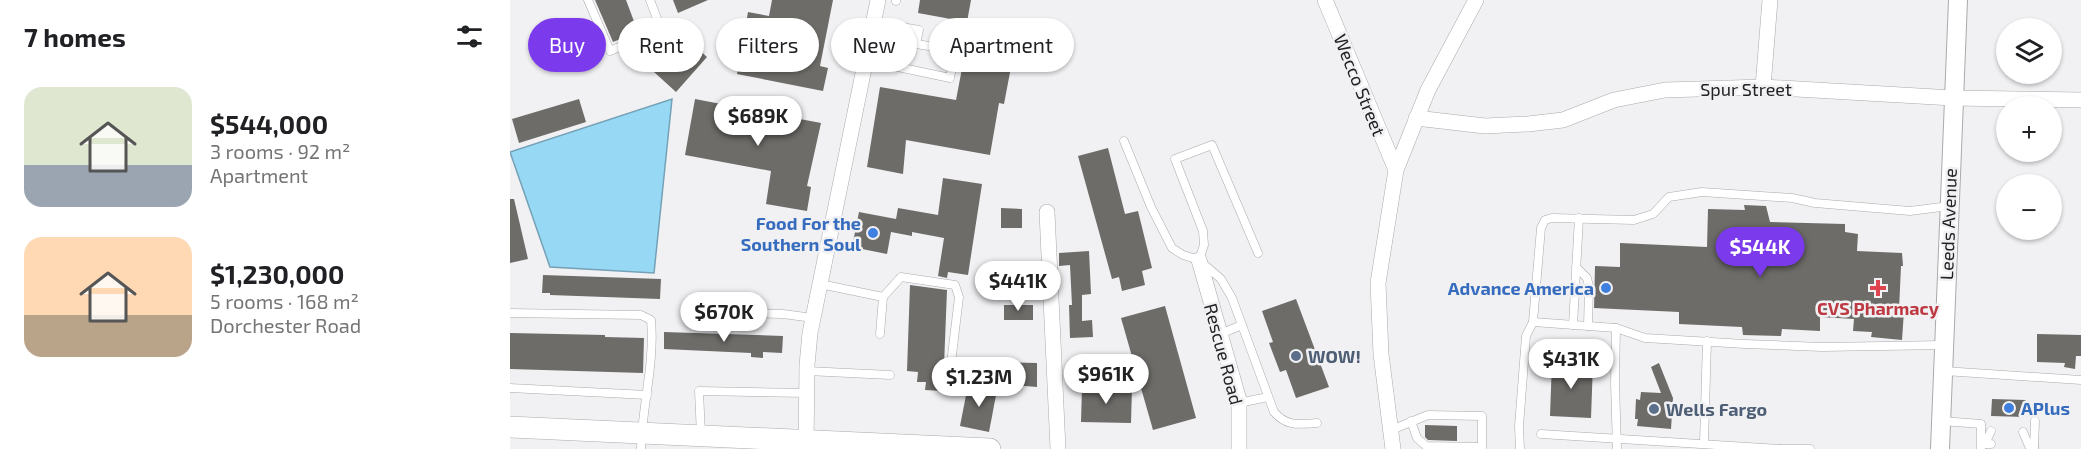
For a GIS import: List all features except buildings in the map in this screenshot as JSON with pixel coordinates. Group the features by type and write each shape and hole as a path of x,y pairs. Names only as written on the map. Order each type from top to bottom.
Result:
{"main road":[{"path":"510,427 641,441 990,449"}],"street":[{"path":"874,18 878,0"},
{"name":"Wecco Street","path":"1325,0 1396,170"},
{"path":"1393,449 1381,354 1378,283 1396,170 1416,118 1445,56 1476,0"},
{"path":"1763,87 1770,0"},
{"name":"Leeds Avenue","path":"1940,449 1958,0"},
{"path":"806,445 807,371 813,318 863,72"},
{"name":"Spur Street","path":"1416,118 1485,126 1528,124 1563,120 1614,100 1665,90 1763,87 1953,98 2081,100"},
{"path":"1047,212 1058,449"},
{"name":"Rescue Road","path":"1199,260 1239,403 1239,449"}],"lane":[{"path":"588,0 610,51 662,29 650,0"},
{"path":"917,44 955,50 950,78 917,71"},
{"path":"1124,141 1159,224 1172,248 1183,255 1199,260 1221,279 1232,298 1274,412 1281,420 1290,423 1317,423"},
{"path":"1199,260 1204,245 1203,231 1175,159 1212,145 1258,253"},
{"path":"1520,449 1519,426 1526,336 1533,322 1541,228 1545,220 1551,218 1634,220 1653,214 1669,197 1702,192 1792,198 1815,203 1910,211 1949,206"},
{"path":"1573,325 1579,219"},
{"path":"1576,267 1587,278 1589,286 1588,326"},
{"path":"880,333 883,297 901,277 956,285 959,297 949,380"},
{"path":"820,284 883,297"},
{"path":"688,312 783,314 813,318"},
{"path":"510,313 646,316 651,320 649,386 641,441"},
{"path":"1533,322 1616,328 1645,338 1822,347 1944,345"},
{"path":"1220,333 1242,325"},
{"path":"1616,328 1617,449"},
{"path":"1704,443 1707,341"},
{"path":"807,371 890,375"},
{"path":"1943,371 2081,380"},
{"path":"510,388 647,395"},
{"path":"701,442 699,391 807,393"},
{"path":"1239,403 1268,397"},
{"path":"1391,430 1428,415 1482,416 1482,447 1426,446 1417,438 1411,422"},
{"path":"1941,421 1981,424 1985,446"},
{"path":"2029,447 2035,421"},
{"path":"1985,446 1991,431"},
{"path":"2023,432 2029,447"},
{"path":"1541,434 1810,449"}],"water":[{"path":"672,99 654,273 550,267 510,152"}],"place":[{"name":"Food For the Southern Soul","path":"873,233"},
{"name":"Advance America","path":"1606,288"},
{"name":"CVS Pharmacy","path":"1878,288"},
{"name":"WOW!","path":"1296,356"},
{"name":"APlus","path":"2009,408"},
{"name":"Wells Fargo","path":"1654,409"}]}
